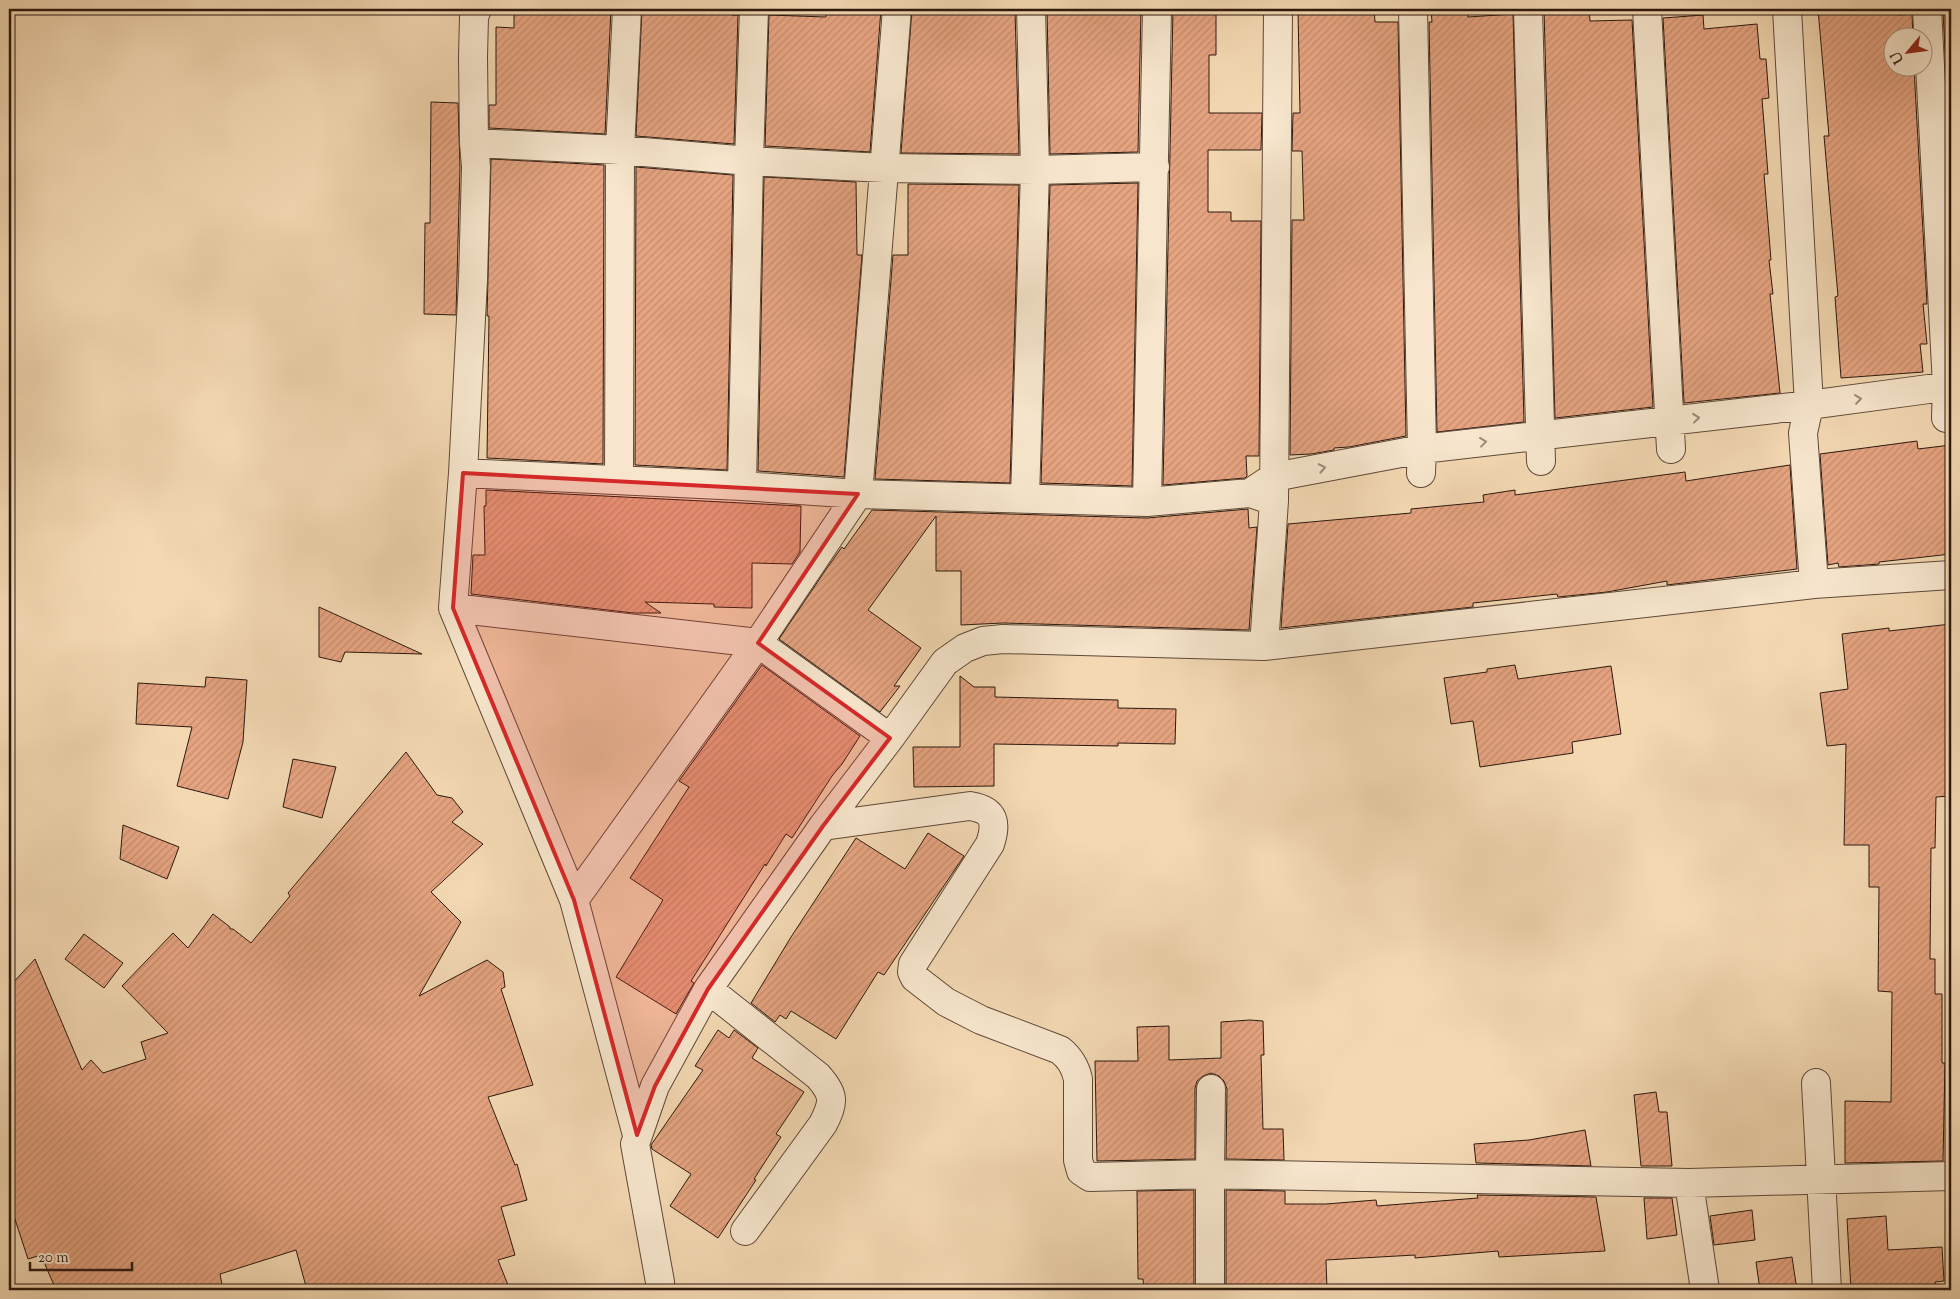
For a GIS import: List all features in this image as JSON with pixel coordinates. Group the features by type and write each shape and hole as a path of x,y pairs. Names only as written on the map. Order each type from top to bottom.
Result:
{"street":[{"path":"477,9 474,18 473,57 476,167 473,280 463,473 453,608 574,900 637,1135"},
{"path":"619,480 620,150 628,9"},
{"path":"742,486 754,9"},
{"path":"574,900 758,643 858,494 897,9"},
{"path":"1025,498 1035,170 1032,9"},
{"path":"1147,502 1157,9"},
{"path":"1264,646 1278,9"},
{"path":"1413,9 1421,461"},
{"path":"1528,9 1540,448"},
{"path":"1647,9 1671,448"},
{"path":"1787,9 1809,406 1803,433 1814,584"},
{"path":"1927,9 1949,386 1946,418"},
{"path":"474,143 620,150 749,161 884,168 1035,170 1155,167"},
{"path":"463,473 742,486 858,494 1147,502 1266,490 1421,461 1540,448 1670,421 1809,406 1949,386"},
{"path":"660,1290 635,1144 655,1086 708,989 823,826 945,662 965,648 983,641 1003,639 1264,646 1814,584 1951,576"},
{"path":"453,608 758,643 890,738"},
{"path":"823,826 970,806 981,808 990,813 994,832 990,844 914,964 912,972 915,978 946,1002 981,1020 1060,1050 1068,1056 1075,1068 1078,1079 1078,1160 1081,1171 1090,1178 1210,1174 1689,1183 1951,1176"},
{"path":"708,989 818,1076 828,1087 832,1097 830,1109 823,1124 745,1231"},
{"path":"1816,1084 1827,1290"},
{"path":"1210,1290 1211,1089"},
{"path":"1689,1183 1705,1290"}],"highlighted area":[{"path":"463,473 858,494 758,643 890,738 823,826 708,989 655,1086 637,1135 574,900 453,608"}],"building":[{"path":"514,9 611,9 605,134 489,128 489,105 496,105 496,27 514,28"},
{"path":"642,9 732,9 732,15 738,15 734,144 636,136"},
{"path":"826,9 881,9 870,152 765,146 769,15 826,17"},
{"path":"912,9 1015,10 1019,154 901,153"},
{"path":"1047,9 1141,9 1138,152 1050,154"},
{"path":"1173,9 1216,9 1216,55 1209,55 1209,113 1262,113 1261,150 1208,150 1208,212 1231,212 1231,221 1261,221 1259,456 1246,456 1247,476 1245,478 1163,485"},
{"path":"1374,9 1375,22 1398,22 1406,436 1334,448 1334,450 1311,454 1290,455 1292,220 1304,220 1302,151 1292,151 1293,113 1300,113 1298,10"},
{"path":"1431,9 1467,9 1468,17 1513,14 1524,422 1437,432 1429,22 1432,22"},
{"path":"1544,9 1589,9 1590,21 1632,20 1653,407 1555,418"},
{"path":"1818,9 1899,9 1899,15 1912,14 1913,28 1882,28 1882,78 1915,78 1927,304 1923,304 1927,344 1920,344 1923,372 1841,378 1835,297 1838,296 1824,136 1829,136"},
{"path":"1951,10 1951,171 1943,11"},
{"path":"1703,15 1704,29 1757,24 1760,59 1766,59 1769,98 1762,99 1768,174 1764,174 1773,294 1770,294 1780,393 1684,403 1663,18"},
{"path":"431,102 458,103 460,167 456,315 424,314 425,223 430,223"},
{"path":"491,159 604,165 603,464 487,458 489,316 487,316"},
{"path":"636,167 733,175 727,470 635,465"},
{"path":"764,177 856,182 857,255 862,255 844,477 758,471"},
{"path":"1138,183 1132,486 1041,483 1050,185"},
{"path":"908,184 1019,185 1010,483 875,479 893,255 908,255"},
{"path":"1917,441 1918,449 1951,445 1951,554 1879,562 1879,564 1839,567 1838,563 1828,565 1820,454"},
{"path":"1790,465 1797,569 1667,585 1667,581 1607,592 1558,597 1557,594 1473,603 1473,607 1281,628 1288,524 1411,513 1411,509 1484,502 1483,495 1515,490 1515,495 1685,472 1686,481"},
{"path":"486,490 801,506 800,552 792,564 752,563 752,608 714,607 714,604 645,602 661,613 633,613 471,594 473,555 485,555 484,506 486,506"},
{"path":"1248,509 1249,528 1257,527 1249,630 1003,623 961,625 961,571 936,571 936,516 868,610 921,648 894,686 900,686 880,712 779,639 842,547 844,549 872,510 1147,518"},
{"path":"319,607 422,654 345,652 341,662 319,657"},
{"path":"1951,624 1951,796 1936,797 1935,848 1931,848 1930,959 1935,959 1935,994 1942,994 1942,1063 1945,1063 1943,1161 1845,1163 1845,1101 1891,1102 1892,992 1878,991 1879,887 1869,887 1869,845 1844,845 1846,744 1827,746 1820,693 1848,689 1842,634 1889,628 1889,631"},
{"path":"762,665 860,736 792,838 786,834 766,866 765,864 691,981 694,983 676,1014 616,977 663,900 630,878 689,787 679,781"},
{"path":"1515,665 1518,679 1611,666 1621,734 1572,742 1573,753 1480,767 1473,721 1451,724 1444,678 1487,672 1487,669"},
{"path":"960,676 974,687 995,687 995,697 1118,700 1118,708 1176,709 1175,744 1118,743 1118,746 994,744 994,786 914,787 913,747 960,747"},
{"path":"206,677 247,680 243,742 228,799 177,786 192,727 136,724 138,683 205,687"},
{"path":"406,752 437,795 452,798 463,812 452,822 483,844 431,892 461,922 419,996 487,960 503,972 505,987 501,989 533,1085 488,1097 515,1165 517,1164 527,1200 501,1207 515,1255 498,1260 510,1290 307,1290 296,1250 220,1274 223,1290 56,1290 41,1255 28,1259 9,1201 9,987 35,959 82,1070 91,1060 103,1073 146,1059 141,1042 168,1033 122,986 173,933 188,948 213,914 230,929 233,929 251,943 290,896 288,893"},
{"path":"293,759 336,767 322,818 283,807"},
{"path":"123,825 179,847 167,879 120,859"},
{"path":"928,833 964,856 884,975 878,972 836,1039 791,1011 786,1019 780,1015 775,1022 751,1003 791,937 856,838 905,869"},
{"path":"84,934 123,963 104,988 65,959"},
{"path":"1263,1021 1264,1055 1261,1055 1263,1129 1283,1129 1284,1160 1226,1159 1227,1089 1224,1081 1219,1076 1211,1073 1197,1081 1195,1088 1195,1159 1097,1161 1095,1061 1138,1061 1137,1027 1169,1026 1169,1060 1221,1058 1221,1022"},
{"path":"718,1030 729,1038 734,1030 758,1048 752,1058 804,1092 776,1134 781,1137 754,1179 756,1180 718,1238 670,1206 691,1174 652,1149 651,1145 703,1070 695,1066"},
{"path":"1656,1092 1659,1112 1667,1112 1672,1166 1641,1166 1634,1095"},
{"path":"1585,1130 1591,1166 1476,1163 1474,1144 1529,1140"},
{"path":"1194,1190 1194,1290 1144,1290 1143,1279 1138,1279 1137,1191"},
{"path":"1226,1190 1285,1191 1285,1204 1326,1204 1376,1200 1377,1206 1478,1198 1477,1195 1596,1197 1605,1251 1499,1257 1498,1251 1415,1258 1415,1255 1326,1260 1327,1290 1226,1290"},
{"path":"1644,1198 1672,1198 1677,1235 1647,1239"},
{"path":"1752,1210 1755,1240 1714,1245 1710,1216"},
{"path":"1886,1216 1888,1250 1942,1247 1944,1281 1935,1282 1936,1290 1851,1290 1847,1219"},
{"path":"1792,1257 1797,1290 1760,1290 1756,1262"}]}
